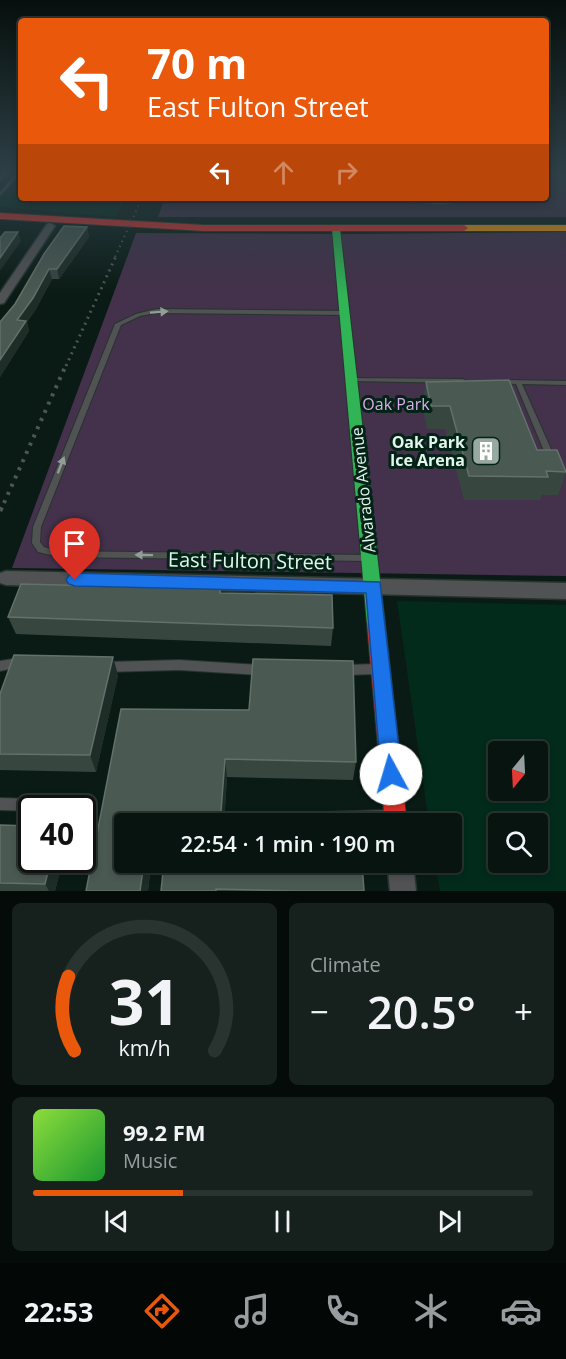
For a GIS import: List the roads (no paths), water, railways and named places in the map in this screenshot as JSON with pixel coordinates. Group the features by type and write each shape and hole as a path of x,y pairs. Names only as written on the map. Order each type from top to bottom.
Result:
{"street":[{"path":"0,216 102,224 204,228 566,228"},
{"path":"0,224 127,231 204,228"},
{"path":"0,301 50,226"},
{"name":"Alvarado Avenue","path":"336,229 395,813"},
{"name":"East Fulton Street","path":"6,578 566,591"},
{"path":"401,873 403,891"}],"lane":[{"path":"344,313 156,311 138,315 118,324 37,527 36,543 41,550 59,554 370,558"},
{"path":"351,380 470,381"},
{"path":"494,382 566,383"},
{"path":"518,382 554,465"},
{"path":"0,666 11,663 35,664"},
{"path":"94,667 179,665 278,670"},
{"path":"331,670 381,669"},
{"path":"0,804 18,804"}],"railway":[{"path":"115,257 136,212"},
{"path":"66,366 116,256"},
{"path":"4,503 66,365"},
{"path":"0,511 4,502"}],"place":[{"name":"Oak Park Ice Arena","path":"486,451"}],"park label":[{"name":"Oak Park","path":"396,404"}]}
